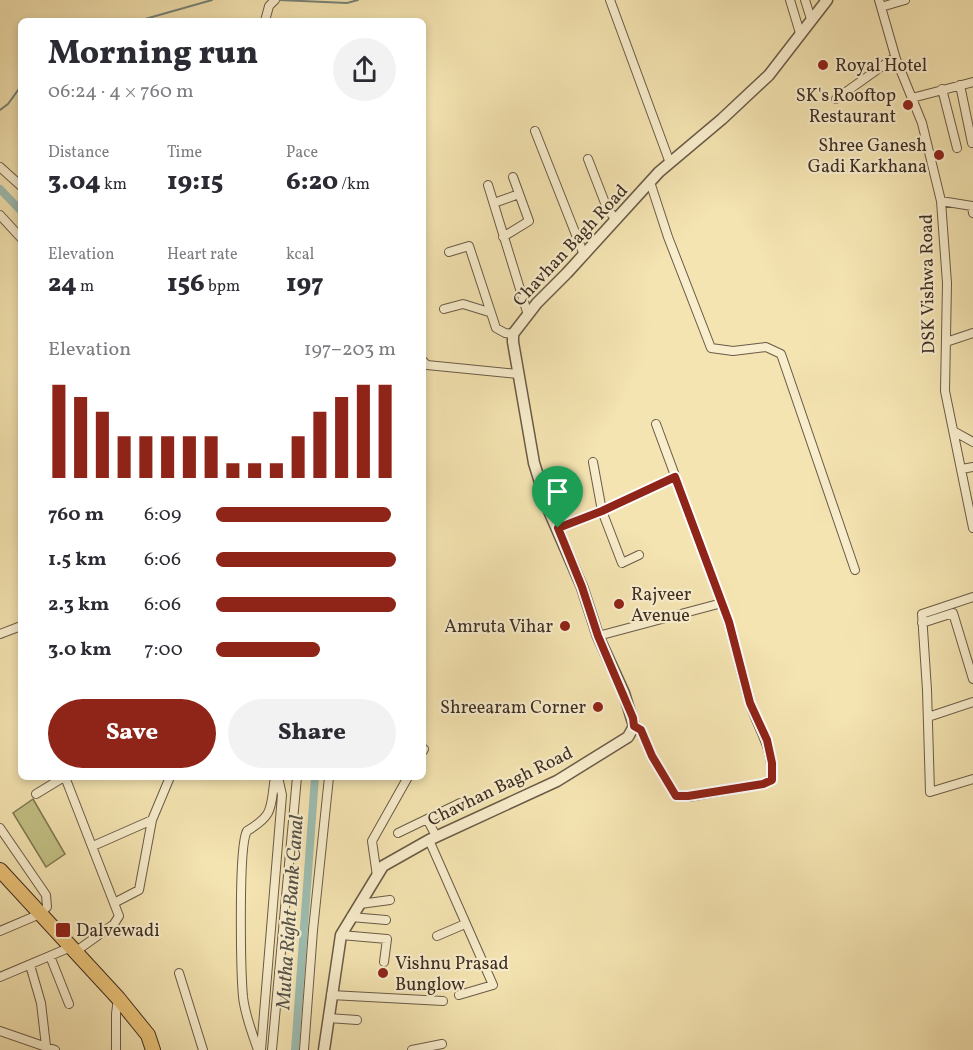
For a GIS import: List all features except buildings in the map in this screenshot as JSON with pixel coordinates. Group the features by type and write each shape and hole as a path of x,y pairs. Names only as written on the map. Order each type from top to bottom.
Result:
{"main road":[{"path":"0,870 118,998 148,1035 153,1050"},
{"path":"141,1027 145,1050"}],"street":[{"path":"610,0 670,164"},
{"path":"790,0 800,33"},
{"path":"806,0 811,19"},
{"name":"Chavhan Bagh Road","path":"324,1050 341,935 383,866 432,838 557,781 627,737 634,726 624,693 598,636 582,587 549,511 534,464 513,334 650,182 769,75 827,0"},
{"path":"880,3 905,0"},
{"path":"266,18 273,2"},
{"name":"DSK Vishwa Road","path":"880,3 895,57 922,123 941,201 947,283 945,391 973,528"},
{"path":"836,99 895,57"},
{"path":"912,98 973,82"},
{"path":"960,85 972,143"},
{"path":"942,89 957,148"},
{"path":"535,131 584,255"},
{"path":"588,159 607,208 616,220"},
{"path":"0,167 18,183"},
{"path":"503,237 529,221 513,177"},
{"path":"650,182 668,237 711,348 734,351 766,348 781,354 855,570"},
{"path":"488,185 528,315"},
{"path":"494,203 519,194"},
{"path":"941,201 973,205 973,213"},
{"path":"0,214 18,235"},
{"path":"449,252 469,246 489,312 499,330 513,334"},
{"path":"444,309 463,304 489,312"},
{"path":"945,342 973,333"},
{"path":"426,361 518,374"},
{"path":"634,726 641,730 652,756 676,796 763,784 772,780 772,763 767,740 750,703 729,622 656,424"},
{"path":"955,432 973,442"},
{"path":"593,462 602,511 622,563 639,555"},
{"path":"962,469 973,467"},
{"path":"558,528 602,511 675,477"},
{"path":"973,597 921,614 930,792 973,779"},
{"path":"598,636 722,603"},
{"path":"922,623 953,613 973,679"},
{"path":"0,634 18,627"},
{"path":"928,717 973,702"},
{"path":"36,794 60,780"},
{"path":"0,978 50,956 73,949 114,924 119,916 66,780"},
{"path":"114,903 139,890 152,820 169,780"},
{"path":"259,1050 248,1023 243,996 241,881 243,840 247,831 262,824 268,815 276,780"},
{"path":"259,1050 282,795 278,780"},
{"path":"272,1050 297,780"},
{"path":"304,1050 313,930 329,780"},
{"path":"377,876 372,841 406,780"},
{"path":"398,833 460,803"},
{"path":"427,819 465,924 493,985 459,995"},
{"path":"93,846 152,820"},
{"path":"0,828 46,895 47,908 40,914 0,931"},
{"path":"360,904 390,900"},
{"path":"351,917 386,920"},
{"path":"437,936 465,924"},
{"path":"341,935 387,939 384,962"},
{"path":"50,956 69,1004"},
{"path":"30,965 41,1003 46,1046"},
{"path":"179,974 203,1050"},
{"path":"331,995 443,1001"},
{"path":"116,1050 118,998"},
{"path":"328,1018 357,1020"},
{"path":"0,1031 55,1050"},
{"path":"412,1050 442,1044"}],"shaded area":[{"path":"33,799 65,854 46,867 13,813"}],"waterway":[{"path":"149,18 212,0"},
{"path":"279,0 347,3 358,0"},
{"path":"0,110 8,104 18,90"},
{"name":"Mutha Right Bank Canal","path":"0,189 18,208"},
{"name":"Mutha Right Bank Canal","path":"295,1050 315,780"}],"place":[{"name":"Royal Hotel","path":"823,65"},
{"name":"SK's Rooftop Restaurant","path":"908,105"},
{"name":"Shree Ganesh Gadi Karkhana","path":"939,155"},
{"name":"Rajveer Avenue","path":"619,604"},
{"name":"Amruta Vihar","path":"565,626"},
{"name":"Shreearam Corner","path":"598,707"},
{"name":"Dalvewadi","path":"63,930"},
{"name":"Vishnu Prasad Bunglow","path":"383,973"}],"route":[{"path":"675,477 729,622 750,703 767,740 772,763 772,780 763,784 676,796 652,756 641,730 634,726 633,718 598,636 582,587 558,528 602,511 675,477"}]}
